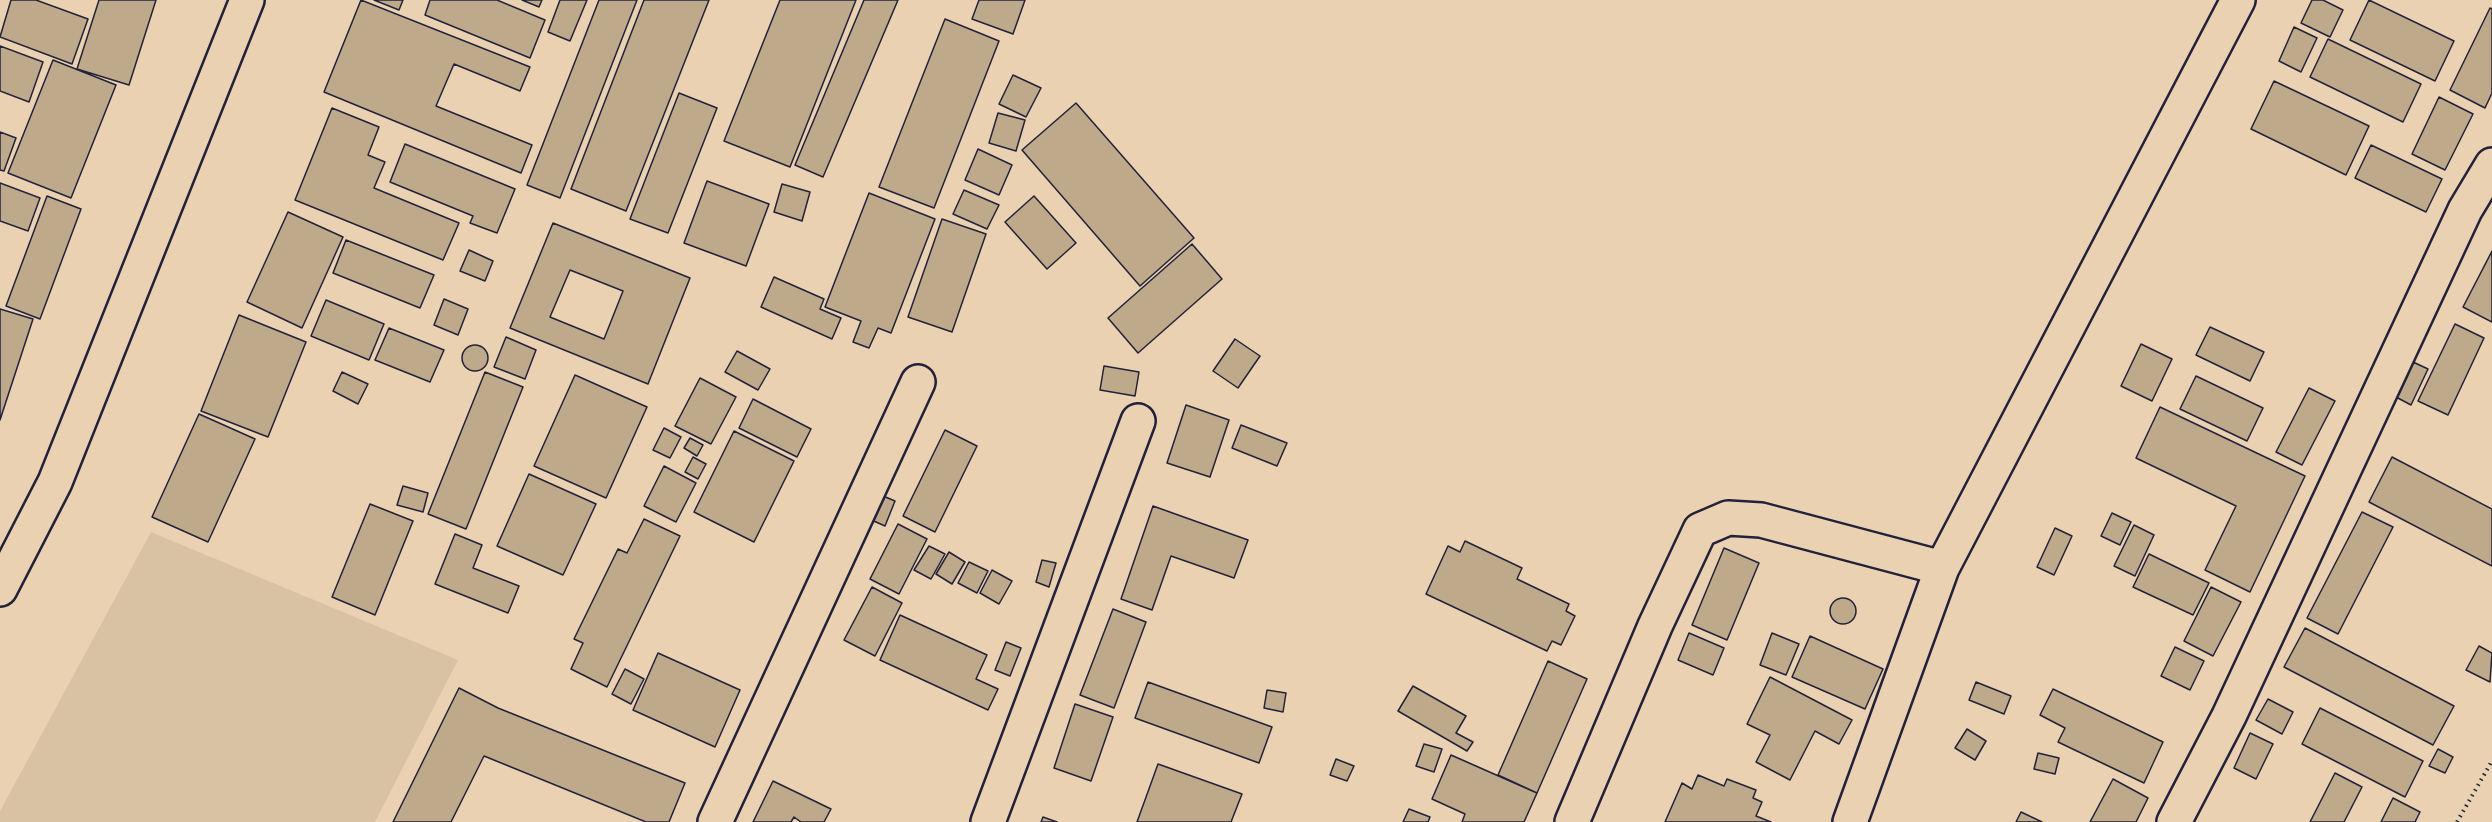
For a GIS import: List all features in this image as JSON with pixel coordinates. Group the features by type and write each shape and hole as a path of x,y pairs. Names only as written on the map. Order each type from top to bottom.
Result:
{"street":[{"path":"0,589 55,482 247,0"},
{"path":"1850,822 1942,568 2238,0"},
{"path":"2174,822 2234,705 2465,210 2492,165"},
{"path":"715,822 918,381"},
{"path":"988,822 1138,421"},
{"path":"1572,822 1655,626 1700,530 1728,518 1761,520 1942,568"}],"path":[{"path":"2457,822 2492,761"}],"shaded area":[{"path":"151,532 458,660 375,822 0,822 0,811"}],"building":[{"path":"11,0 36,0 88,19 72,64 0,37"},
{"path":"99,0 156,0 129,85 77,69"},
{"path":"361,0 530,67 520,91 454,64 436,106 532,145 521,173 324,92"},
{"path":"374,0 403,0 399,10"},
{"path":"430,0 497,0 545,20 530,58 425,15"},
{"path":"522,0 542,0 539,7"},
{"path":"560,0 587,0 570,41 548,32"},
{"path":"599,0 637,0 560,198 527,185"},
{"path":"644,0 709,0 626,211 571,189"},
{"path":"780,0 856,0 790,167 724,141"},
{"path":"864,0 898,0 823,177 795,165"},
{"path":"979,0 1025,0 1013,34 972,19"},
{"path":"2312,0 2323,0 2343,10 2330,37 2301,23"},
{"path":"2369,0 2454,41 2435,81 2350,40"},
{"path":"2490,8 2492,9 2492,93 2485,108 2450,90"},
{"path":"945,19 999,41 934,208 879,187"},
{"path":"2294,27 2317,38 2301,72 2279,61"},
{"path":"2328,39 2421,84 2403,122 2310,77"},
{"path":"0,46 43,62 29,102 0,91"},
{"path":"53,60 116,85 71,198 8,173"},
{"path":"1013,75 1041,88 1026,117 999,104"},
{"path":"2274,81 2369,126 2346,175 2251,129"},
{"path":"679,93 717,108 668,233 630,219"},
{"path":"2439,97 2473,114 2445,170 2412,154"},
{"path":"1076,103 1194,238 1140,286 1022,150"},
{"path":"332,108 379,127 368,155 385,162 374,188 459,223 443,260 295,200"},
{"path":"998,113 1025,120 1016,151 989,143"},
{"path":"0,132 16,138 4,171 0,170"},
{"path":"405,144 515,189 497,233 470,223 473,216 390,182"},
{"path":"2371,145 2442,179 2426,212 2355,178"},
{"path":"978,149 1012,165 999,195 965,180"},
{"path":"707,181 769,204 746,266 684,243"},
{"path":"0,183 40,198 28,231 0,221"},
{"path":"782,184 810,192 802,221 774,212"},
{"path":"964,190 999,205 987,229 953,214"},
{"path":"869,193 935,219 891,333 878,328 869,348 853,342 861,321 825,307"},
{"path":"47,196 81,209 40,319 6,306"},
{"path":"1034,196 1076,243 1047,269 1005,222"},
{"path":"288,212 343,237 302,328 247,302"},
{"path":"942,219 986,234 952,332 908,317"},
{"path":"553,223 690,278 648,384 510,328","holes":["570,270 623,291 604,339 550,317"]},
{"path":"346,240 434,275 420,308 333,273"},
{"path":"1192,244 1222,279 1138,353 1108,318"},
{"path":"469,250 493,261 485,281 460,271"},
{"path":"2492,251 2492,322 2463,307"},
{"path":"774,277 824,299 820,309 841,318 832,339 761,307"},
{"path":"444,299 468,309 458,335 434,325"},
{"path":"326,300 384,324 369,360 311,336"},
{"path":"0,309 33,319 0,420"},
{"path":"239,315 306,342 268,437 201,411"},
{"path":"2455,324 2484,338 2448,415 2418,401"},
{"path":"2210,327 2264,352 2250,381 2196,355"},
{"path":"389,328 444,350 430,382 375,360"},
{"path":"506,337 536,350 525,379 494,367"},
{"path":"1235,339 1260,356 1238,388 1213,371"},
{"path":"2141,344 2172,359 2152,401 2121,386"},
{"path":"475,345 484,349 488,358 484,367 475,371 466,367 462,358 466,349"},
{"path":"737,351 770,369 758,390 725,372"},
{"path":"2413,362 2428,369 2411,405 2396,397"},
{"path":"1104,366 1139,372 1135,396 1100,390"},
{"path":"342,372 368,384 358,404 333,391"},
{"path":"485,372 523,387 466,529 428,514"},
{"path":"575,375 647,407 606,498 534,466"},
{"path":"2196,376 2263,408 2247,441 2180,409"},
{"path":"700,378 736,397 711,444 675,426"},
{"path":"2309,388 2335,401 2302,465 2276,452"},
{"path":"753,399 811,429 797,457 739,428"},
{"path":"1186,405 1229,420 1210,477 1167,463"},
{"path":"2160,407 2305,476 2250,592 2205,570 2236,506 2136,458"},
{"path":"199,414 255,439 208,542 152,517"},
{"path":"1241,425 1287,443 1277,466 1232,448"},
{"path":"664,428 681,437 670,458 653,450"},
{"path":"945,430 977,446 935,532 903,516"},
{"path":"734,431 794,461 754,542 694,512"},
{"path":"690,438 703,445 697,456 684,448"},
{"path":"693,457 706,464 698,479 685,472"},
{"path":"2392,457 2492,509 2492,566 2369,502"},
{"path":"664,466 696,483 676,522 644,506"},
{"path":"529,474 596,504 563,575 497,546"},
{"path":"403,486 428,493 423,512 397,505"},
{"path":"876,493 895,501 885,526 867,518"},
{"path":"370,504 413,521 375,615 332,597"},
{"path":"1153,506 1248,540 1234,578 1171,556 1152,610 1121,599"},
{"path":"2362,512 2393,527 2338,634 2307,618"},
{"path":"2112,513 2131,522 2120,545 2101,536"},
{"path":"644,519 680,536 607,687 571,669 583,643 574,639 618,549 627,553"},
{"path":"898,524 927,539 899,594 870,579"},
{"path":"2134,525 2154,535 2135,576 2114,566"},
{"path":"2055,528 2072,536 2054,575 2037,567"},
{"path":"455,534 482,545 473,568 519,586 508,613 435,584"},
{"path":"1465,541 1522,568 1517,579 1569,604 1566,611 1575,616 1561,645 1552,641 1547,651 1426,594 1448,546 1460,552"},
{"path":"929,546 945,554 931,579 914,570"},
{"path":"1724,548 1759,563 1727,640 1692,625"},
{"path":"949,552 965,562 952,584 936,574"},
{"path":"2149,554 2209,583 2193,615 2133,587"},
{"path":"1042,560 1056,563 1049,587 1036,582"},
{"path":"969,562 988,571 977,593 958,583"},
{"path":"992,570 1012,581 999,604 980,593"},
{"path":"872,587 902,603 875,656 844,640"},
{"path":"2211,587 2241,602 2213,656 2184,641"},
{"path":"1843,598 1852,602 1856,611 1852,620 1843,624 1834,620 1830,611 1834,602"},
{"path":"1113,609 1146,622 1114,708 1080,695"},
{"path":"900,615 987,655 976,679 998,689 988,710 880,660"},
{"path":"2305,628 2454,706 2433,745 2284,667"},
{"path":"1689,633 1724,648 1713,675 1678,660"},
{"path":"1772,633 1799,644 1786,675 1760,665"},
{"path":"1810,636 1883,669 1865,709 1792,677"},
{"path":"1006,642 1021,648 1010,676 995,670"},
{"path":"2479,646 2492,653 2490,682 2466,670"},
{"path":"2175,647 2204,661 2190,690 2161,676"},
{"path":"658,653 740,690 715,747 633,710"},
{"path":"1548,661 1587,679 1537,793 1498,775"},
{"path":"625,669 644,679 631,704 612,694"},
{"path":"1770,677 1852,720 1839,744 1815,731 1790,780 1756,762 1770,735 1747,724"},
{"path":"1148,682 1272,727 1259,763 1135,718"},
{"path":"1976,682 2011,696 2004,714 1969,700"},
{"path":"1413,686 1466,716 1456,733 1473,742 1467,751 1398,711"},
{"path":"459,688 498,708 685,783 669,822 646,822 484,756 451,822 393,822"},
{"path":"2053,689 2163,742 2144,783 2058,742 2065,728 2040,715"},
{"path":"1267,690 1286,693 1283,712 1264,708"},
{"path":"2268,699 2293,712 2282,734 2256,720"},
{"path":"1075,704 1113,717 1091,781 1054,768"},
{"path":"2320,708 2423,761 2405,797 2302,744"},
{"path":"1967,729 1986,741 1975,760 1955,748"},
{"path":"2250,733 2273,744 2256,779 2234,768"},
{"path":"1424,744 1442,749 1434,772 1416,766"},
{"path":"2438,749 2453,757 2445,773 2429,766"},
{"path":"2038,753 2059,758 2055,774 2034,769"},
{"path":"1451,755 1537,793 1524,822 1462,822 1465,814 1432,799"},
{"path":"1336,759 1354,766 1347,781 1330,775"},
{"path":"1158,764 1242,794 1231,822 1137,822"},
{"path":"2335,773 2362,787 2344,822 2310,822"},
{"path":"1698,775 1724,786 1727,779 1756,790 1753,798 1762,802 1756,816 1771,822 1665,822 1682,783 1692,789"},
{"path":"2113,779 2148,798 2136,822 2090,822"},
{"path":"773,781 831,809 824,822 801,822 794,817 791,822 753,822"},
{"path":"2393,798 2420,812 2415,822 2381,822"},
{"path":"1409,809 1430,817 1428,822 1403,822"},
{"path":"2021,812 2042,822 2016,822"},
{"path":"1043,817 1057,822 1041,822"}]}
